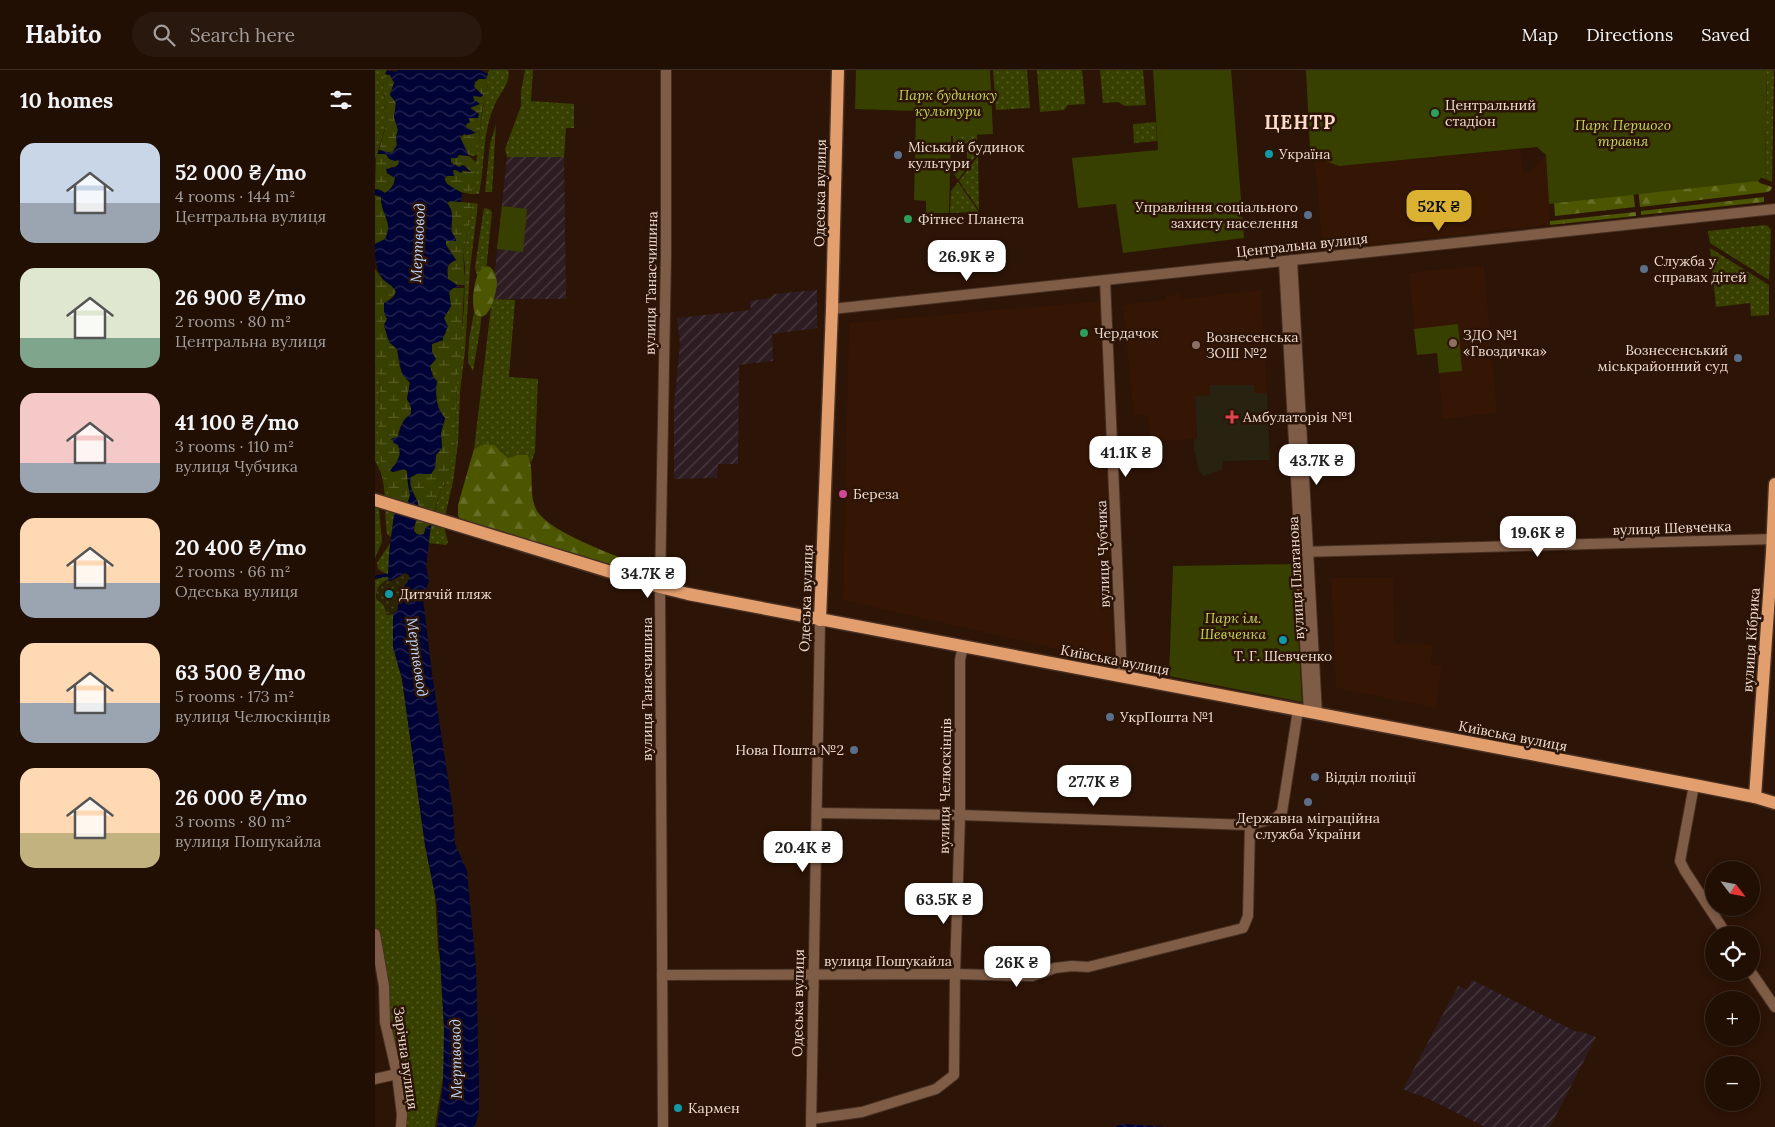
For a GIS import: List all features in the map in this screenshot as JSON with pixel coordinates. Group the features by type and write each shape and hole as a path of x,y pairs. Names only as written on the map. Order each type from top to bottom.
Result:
{"main road":[{"name":"Одеська вулиця","path":"820,620 832,309 838,70"},
{"name":"вулиця Кібрика","path":"1755,798 1774,539 1775,484"},
{"name":"Київська вулиця","path":"375,500 688,594 1694,785 1775,804"}],"street":[{"name":"вулиця Танасчишина","path":"663,1127 660,587 666,254 666,70"},
{"name":"Центральна вулиця","path":"832,309 1775,209"},
{"name":"вулиця Платанова","path":"1250,825 1275,818 1283,812 1308,712 1304,552 1288,261"},
{"name":"вулиця Чубчика","path":"1105,280 1122,677"},
{"name":"вулиця Шевченка","path":"1304,552 1774,539"},
{"name":"Одеська вулиця","path":"811,1123 820,620"},
{"name":"вулиця Челюскінців","path":"811,1123 862,1112 936,1089 954,1075 960,815 960,660 963,646"},
{"path":"1694,785 1680,861 1721,926"},
{"path":"817,813 960,815 1250,825"},
{"name":"вулиця Пошукайла","path":"662,974 955,974 1031,976 1055,968 1088,967 1243,928 1248,916 1250,825"},
{"name":"Зарічна вулиця","path":"375,934 384,986 385,1022 397,1074 402,1115 401,1127"},
{"path":"1757,981 1775,1007"},
{"path":"375,1078 397,1074"}],"shaded area":[{"path":"1520,149 1523,173 1529,172 1546,155 1550,225 1323,250 1314,157 1339,166"},
{"path":"507,157 564,157 566,299 492,299"},
{"name":"ЗДО №1 «Гвоздичка»","path":"1484,265 1497,413 1443,419 1437,353 1417,355 1409,273"},
{"path":"817,290 817,328 772,334 773,361 739,365 738,464 718,464 717,478 674,479 674,407 680,344 677,318 751,310 750,301 770,298 774,294"},
{"name":"Вознесенська ЗОШ №2","path":"1261,290 1267,393 1254,393 1254,385 1210,395 1195,396 1197,439 1150,442 1148,415 1134,415 1123,305 1166,300 1166,296 1180,294 1181,299"},
{"path":"1102,301 1114,662 843,600 849,323"},
{"name":"Амбулаторія №1","path":"1210,385 1254,385 1254,393 1267,393 1270,460 1223,461 1222,470 1203,476 1199,471 1194,449 1194,439 1197,439 1195,396 1210,395"},
{"path":"1331,578 1393,578 1394,643 1433,645 1430,664 1442,666 1436,708 1336,688"},
{"path":"1472,980 1577,1032 1580,1031 1596,1037 1550,1127 1485,1127 1425,1097 1403,1089 1458,986 1467,990"}],"green space":[{"path":"375,70 387,70 383,81 387,122 375,160"},
{"path":"489,70 508,70 509,75 489,120 479,194 472,194 488,84 486,79"},
{"path":"525,70 533,70 531,101 574,104 574,128 566,128 564,157 507,157 505,149 521,106 521,92"},
{"name":"Парк будиноку культури","path":"856,70 990,70 993,134 951,136 949,213 926,213 926,201 914,200 916,111 855,109"},
{"path":"993,70 1027,70 1030,108 996,110"},
{"path":"1037,70 1082,70 1085,104 1068,105 1064,110 1040,112"},
{"path":"1100,70 1143,70 1146,105 1125,106 1118,102 1103,103"},
{"path":"1153,70 1231,70 1244,238 1123,253 1116,204 1078,208 1072,158 1158,150"},
{"name":"Парк Першого травня","path":"1306,70 1767,70 1765,174 1758,181 1549,204 1546,155 1537,147 1339,166 1314,157 1310,149"},
{"path":"1767,70 1774,70 1772,182 1761,177 1765,174"},
{"path":"385,74 390,75 394,83 390,94 396,103 394,117 398,130 396,137 397,145 392,153 379,150 387,122 383,81"},
{"path":"479,79 486,79 488,84 482,111 477,155 473,156 467,154 460,137 465,134 475,133 466,127 469,117 478,118 477,113 470,108 474,100 473,96 477,95 474,87 475,82"},
{"path":"1156,122 1157,141 1134,143 1133,124"},
{"path":"496,124 492,192 485,192 490,144"},
{"path":"977,134 977,154 958,180 952,171 952,165 967,165 967,144 953,143 953,135"},
{"path":"1627,137 1635,207 1555,216 1554,202"},
{"path":"1633,140 1732,156 1760,183 1772,187 1771,190 1768,192 1640,207"},
{"path":"376,154 386,154 399,159 399,164 391,167 387,173 395,178 392,187 385,193 375,189"},
{"path":"459,155 469,156 477,163 472,194 457,190 444,180 447,176 453,174 453,170 471,172 464,165 459,167 451,162 451,158"},
{"path":"978,156 979,210 959,181"},
{"path":"958,182 979,212 950,213 951,191"},
{"path":"375,195 381,197 388,228 385,240 375,244"},
{"path":"1764,197 1764,202 1641,215 1641,211"},
{"path":"450,201 472,203 469,229 463,251 465,285 458,285 448,279 448,267 450,263 456,260 446,245 446,241 452,241 452,216 447,203"},
{"path":"472,203 478,204 470,268 458,443 453,482 446,512 445,531 448,542 446,545 428,543 440,491 445,485 452,469 464,308 465,267 463,251 469,229"},
{"path":"502,206 527,209 523,252 497,249"},
{"path":"484,208 492,212 480,330 473,371 468,362 469,339 476,302 478,281 475,267"},
{"path":"1636,212 1636,216 1550,225 1550,221"},
{"path":"1768,226 1771,230 1769,280 1710,243 1708,231"},
{"path":"1710,248 1769,285 1769,315 1751,316 1750,303 1716,307"},
{"path":"488,266 494,272 497,286 489,311 486,315 482,316 477,315 475,312 473,302 474,290 479,273"},
{"path":"375,269 383,280 393,286 396,292 389,301 387,319 384,325 389,342 397,349 400,368 410,383 407,399 411,407 411,414 404,420 400,428 398,445 400,457 393,467 393,472 404,469 407,471 410,495 408,502 404,503 392,502 382,473 378,433 379,376 375,365"},
{"path":"453,288 464,288 452,469 449,478 440,491 431,525 426,527 424,534 417,535 414,531 418,503 410,481 411,477 417,474 431,474 435,468 436,455 442,448 441,433 445,418 438,408 433,374 429,366 432,344 443,340 446,333 444,318 451,306 449,292"},
{"path":"492,299 515,300 509,377 538,379 535,452 531,463 528,455 517,455 508,458 500,450 484,444 474,449"},
{"path":"1458,324 1462,371 1439,373 1437,353 1417,355 1414,329"},
{"path":"375,365 379,376 382,473 392,502 394,515 391,537 387,534 384,487 375,461"},
{"path":"484,444 494,445 508,458 517,455 528,455 534,502 536,509 543,518 567,534 641,566 646,572 641,575 464,523 458,516 458,505 474,449"},
{"path":"375,507 379,509 382,542 375,558"},
{"path":"390,543 388,580 379,587 376,598 384,605 387,615 393,614 393,647 402,679 425,845 435,895 438,948 444,984 445,1064 435,1127 400,1127 375,937 375,580 388,575 378,569 377,563"},
{"name":"Парк ім. Шевченка","path":"1294,564 1302,702 1169,676 1173,566"}],"sand":[{"name":"Дитячій пляж","path":"403,573 407,573 410,578 399,598 397,611 387,615 384,605 377,600 377,591 382,583 388,580 391,581"}],"water":[{"name":"Мертвовод","path":"387,70 396,72 398,70 480,70 488,74 486,79 479,79 475,82 474,87 483,95 481,97 473,96 474,100 480,104 470,108 479,114 478,118 469,118 470,122 465,125 476,133 464,134 460,137 469,156 459,155 457,158 451,158 451,163 459,167 463,165 471,172 463,170 461,173 453,170 454,176 444,178 447,184 462,193 461,202 450,201 447,203 452,213 451,231 456,239 456,241 446,241 446,245 456,260 450,263 448,267 448,279 459,287 453,288 449,292 451,306 444,318 448,327 443,340 432,344 432,352 436,359 430,366 433,377 437,381 436,396 438,406 445,418 441,433 442,448 436,455 435,468 431,474 417,474 411,477 410,481 419,508 414,531 417,534 424,534 426,527 431,525 426,567 429,581 423,599 432,674 453,811 455,844 467,871 476,968 479,1110 475,1127 437,1127 443,1087 444,1030 437,905 425,845 402,679 393,647 393,614 397,611 400,595 410,578 405,573 391,581 388,580 394,515 392,502 408,502 410,495 407,471 404,469 390,471 400,452 398,445 391,439 399,436 402,423 411,414 411,407 407,399 410,383 402,374 397,349 389,342 384,325 387,319 384,313 384,303 394,297 396,292 379,273 375,254 375,244 385,239 388,223 381,197 375,195 375,189 385,193 391,189 395,178 387,173 386,169 399,164 398,160 389,159 386,154 378,154 379,150 392,153 397,145 396,137 398,130 394,117 396,103 390,95 394,83 390,75 385,74"},
{"path":"1122,1124 1169,1127 1114,1127"}],"waterway":[{"path":"376,577 387,575 391,577"}],"place":[{"name":"Центральний стадіон","path":"1435,113"},
{"name":"Україна","path":"1269,154"},
{"name":"Міський будинок культури","path":"898,155"},
{"name":"Управління соціального захисту населення","path":"1308,215"},
{"name":"Фітнес Планета","path":"908,219"},
{"name":"Служба у справах дітей","path":"1644,269"},
{"name":"Чердачок","path":"1084,333"},
{"name":"ЗДО №1 «Гвоздичка»","path":"1453,343"},
{"name":"Вознесенська ЗОШ №2","path":"1196,345"},
{"name":"Вознесенський міськрайонний суд","path":"1738,358"},
{"name":"Амбулаторія №1","path":"1232,417"},
{"name":"Береза","path":"843,494"},
{"name":"Дитячій пляж","path":"389,594"},
{"name":"Т. Г. Шевченко","path":"1283,640"},
{"name":"УкрПошта №1","path":"1110,717"},
{"name":"Нова Пошта №2","path":"854,750"},
{"name":"Відділ поліції","path":"1315,777"},
{"name":"Державна міграційна служба України","path":"1308,802"},
{"name":"Кармен","path":"678,1108"}],"district":[{"name":"ЦЕНТР","path":"1300,122"}]}
